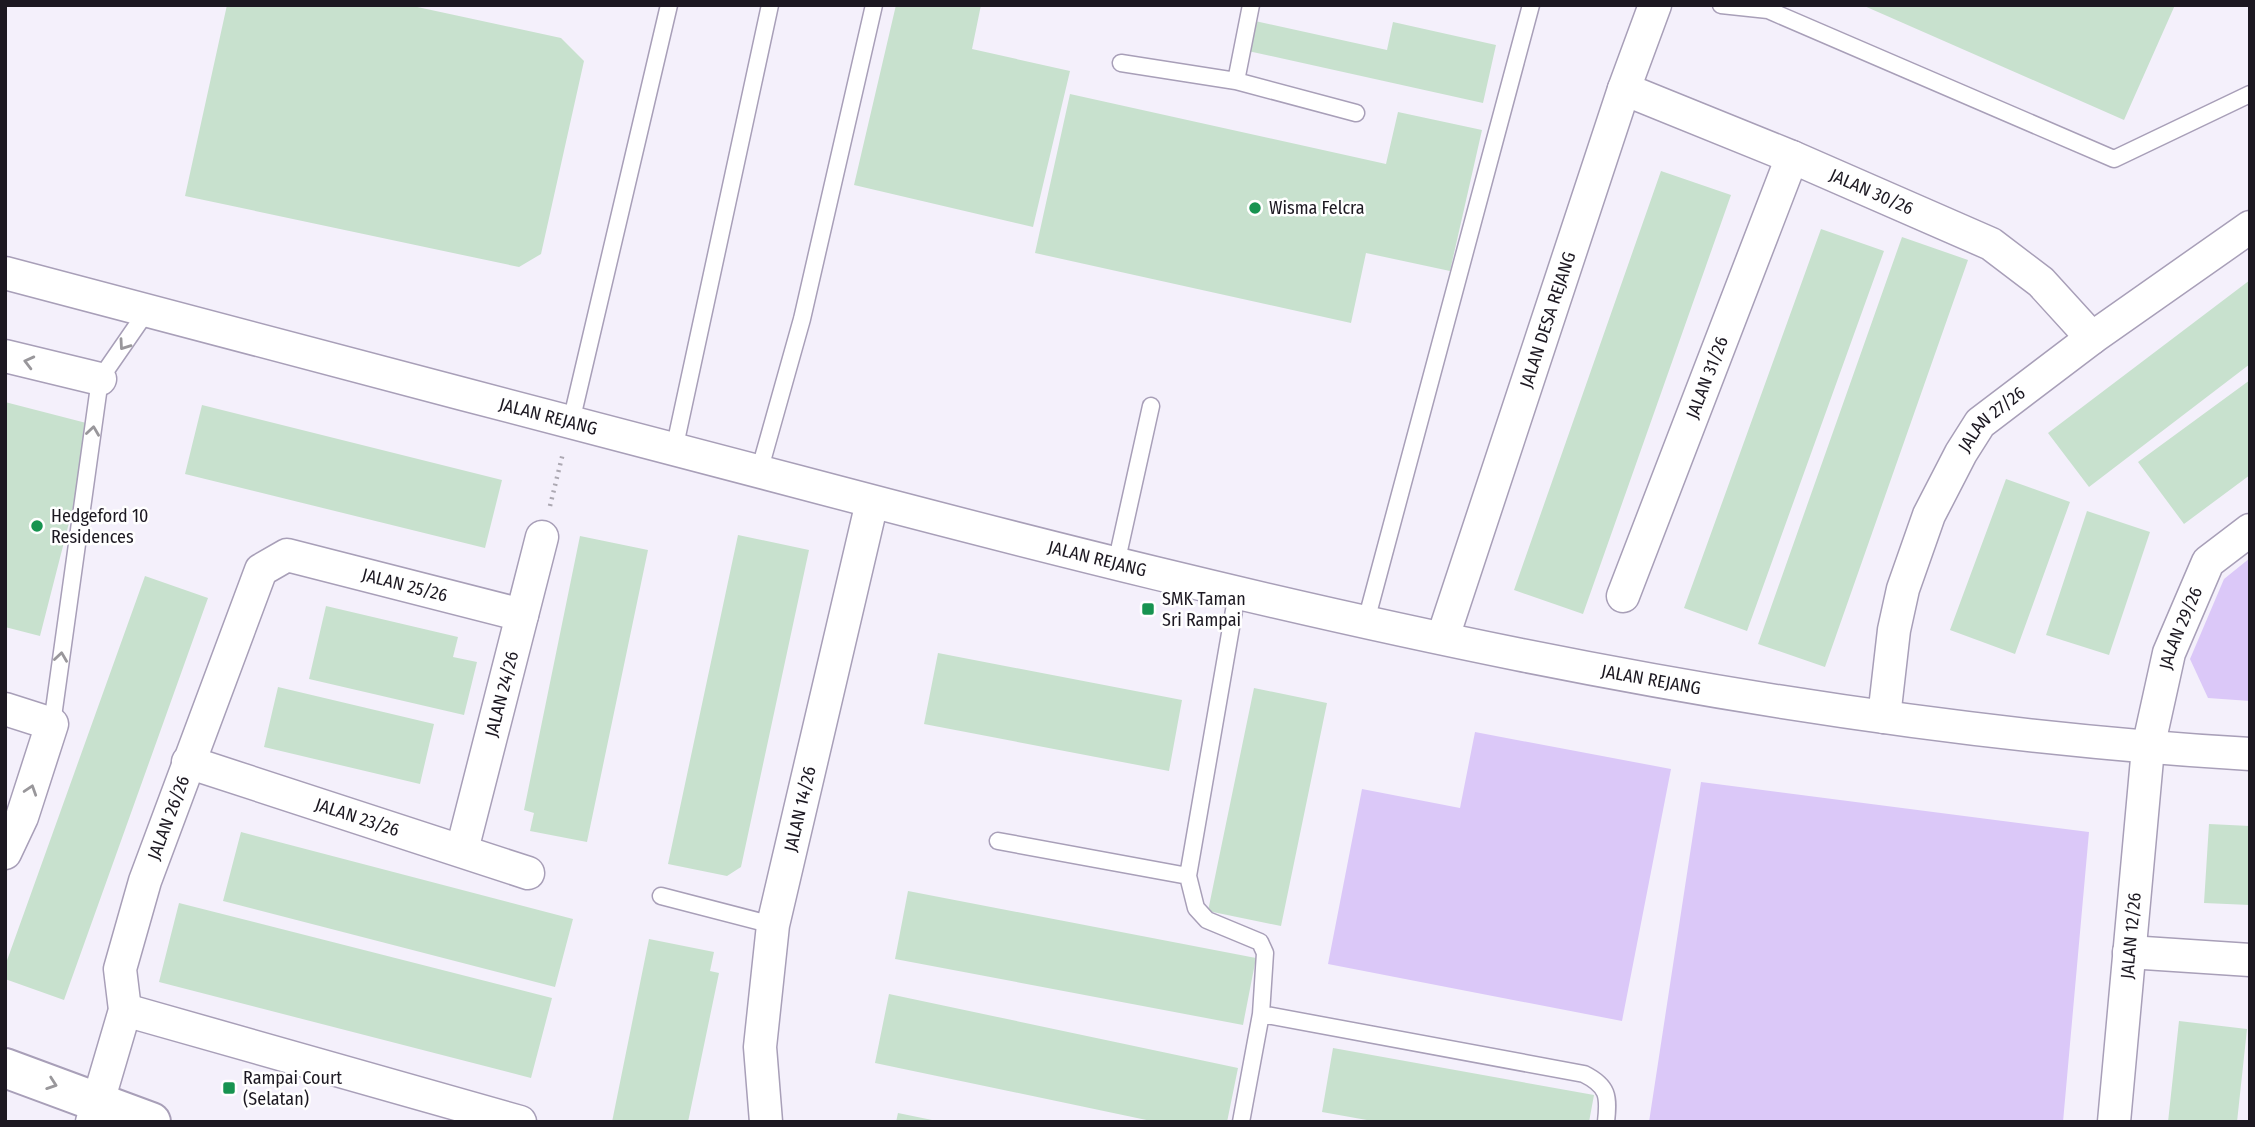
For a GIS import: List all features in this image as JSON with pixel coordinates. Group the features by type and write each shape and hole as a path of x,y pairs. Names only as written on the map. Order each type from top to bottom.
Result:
{"main road":[{"path":"5,1068 95,1111 151,1122"}],"street":[{"name":"JALAN DESA REJANG","path":"1443,636 1624,89 1655,5"},
{"name":"JALAN 30/26","path":"1624,89 1792,157 1991,244 2041,282 2092,338"},
{"name":"JALAN 31/26","path":"1623,596 1792,157"},
{"name":"JALAN 27/26","path":"1884,717 1894,630 1903,589 1929,515 1980,423 2092,338 2250,227"},
{"name":"JALAN REJANG","path":"5,273 1116,564 1237,593 1443,636 1569,667 1731,695 1884,717 2148,748 2250,754"},
{"path":"5,356 100,379"},
{"name":"JALAN 14/26","path":"766,1122 760,1047 773,925 872,502"},
{"name":"JALAN 29/26","path":"2148,748 2169,653 2208,562 2250,530"},
{"name":"JALAN 24/26","path":"462,850 542,537"},
{"name":"JALAN 25/26","path":"287,555 522,615"},
{"name":"JALAN 26/26","path":"95,1111 125,1010 120,969 145,881 261,570 287,555"},
{"path":"5,709 52,724 22,817 5,853"},
{"name":"JALAN 12/26","path":"2114,1122 2148,748"},
{"name":"JALAN 23/26","path":"188,762 528,873"},
{"path":"2129,952 2250,960"},
{"path":"125,1010 520,1122"}],"lane":[{"path":"571,422 669,5"},
{"path":"674,450 770,5"},
{"path":"759,472 802,320 874,5"},
{"path":"1236,81 1251,5"},
{"path":"1366,621 1531,5"},
{"path":"1721,5 1768,8 2114,159 2250,94"},
{"path":"1121,63 1236,81 1356,113"},
{"path":"52,724 100,379 147,311"},
{"path":"1116,564 1151,406"},
{"path":"1237,593 1188,876 1196,908 1207,920 1260,942 1265,953 1261,1014 1241,1122"},
{"path":"998,841 1188,876"},
{"path":"661,896 773,925"},
{"path":"1261,1014 1584,1074 1600,1082 1609,1101 1606,1122"}],"path":[{"path":"542,537 571,422"}],"shaded area":[{"path":"2250,558 2250,701 2208,698 2190,659 2224,579"},
{"path":"1475,732 1671,769 1622,1021 1328,964 1362,789 1460,808"},
{"path":"1701,782 2089,832 2063,1122 1649,1122"}],"building":[{"path":"227,5 408,5 561,38 584,61 541,254 519,267 185,196"},
{"path":"896,5 981,5 972,49 1070,71 1033,227 854,185"},
{"path":"1862,5 2175,5 2124,120"},
{"path":"1255,21 1387,50 1393,22 1496,45 1483,103 1248,51"},
{"name":"Wisma Felcra","path":"1070,94 1386,164 1398,112 1482,130 1450,271 1366,253 1351,323 1035,253"},
{"path":"1661,171 1731,195 1583,614 1514,590"},
{"path":"1821,229 1884,251 1747,631 1684,608"},
{"path":"1902,237 1968,260 1825,667 1758,644"},
{"path":"2250,280 2250,364 2089,487 2048,433"},
{"path":"2250,380 2250,475 2184,524 2138,462"},
{"name":"Hedgeford 10 Residences","path":"5,402 94,425 40,636 5,627"},
{"path":"202,405 502,480 485,548 185,474"},
{"path":"2006,479 2070,502 2015,654 1950,630"},
{"path":"2087,511 2150,532 2109,655 2046,635"},
{"path":"738,535 809,550 741,867 727,876 668,864"},
{"path":"580,536 648,550 587,842 530,831 534,813 524,810"},
{"path":"145,576 208,598 64,1000 5,979 5,966"},
{"path":"326,606 458,637 453,657 477,662 464,715 309,679"},
{"path":"938,653 1182,700 1169,771 924,724"},
{"path":"278,687 434,724 420,784 264,747"},
{"path":"1254,688 1327,703 1281,926 1208,911"},
{"path":"2209,824 2250,826 2250,905 2204,903"},
{"path":"241,832 573,919 555,987 223,901"},
{"path":"908,891 1256,958 1243,1025 895,959"},
{"path":"179,903 552,998 531,1078 159,982"},
{"path":"649,939 714,952 710,971 719,973 688,1122 612,1122"},
{"path":"889,994 1238,1068 1227,1122 1156,1122 875,1063"},
{"path":"2179,1021 2247,1029 2237,1122 2168,1122"},
{"path":"1333,1048 1594,1095 1589,1122 1378,1122 1322,1112"},
{"path":"898,1113 937,1121 937,1122 896,1122"}],"place":[{"name":"Wisma Felcra","path":"1255,208"},
{"name":"Hedgeford 10 Residences","path":"37,526"},
{"name":"SMK Taman Sri Rampai","path":"1148,609"},
{"name":"Rampai Court (Selatan)","path":"229,1088"}]}
